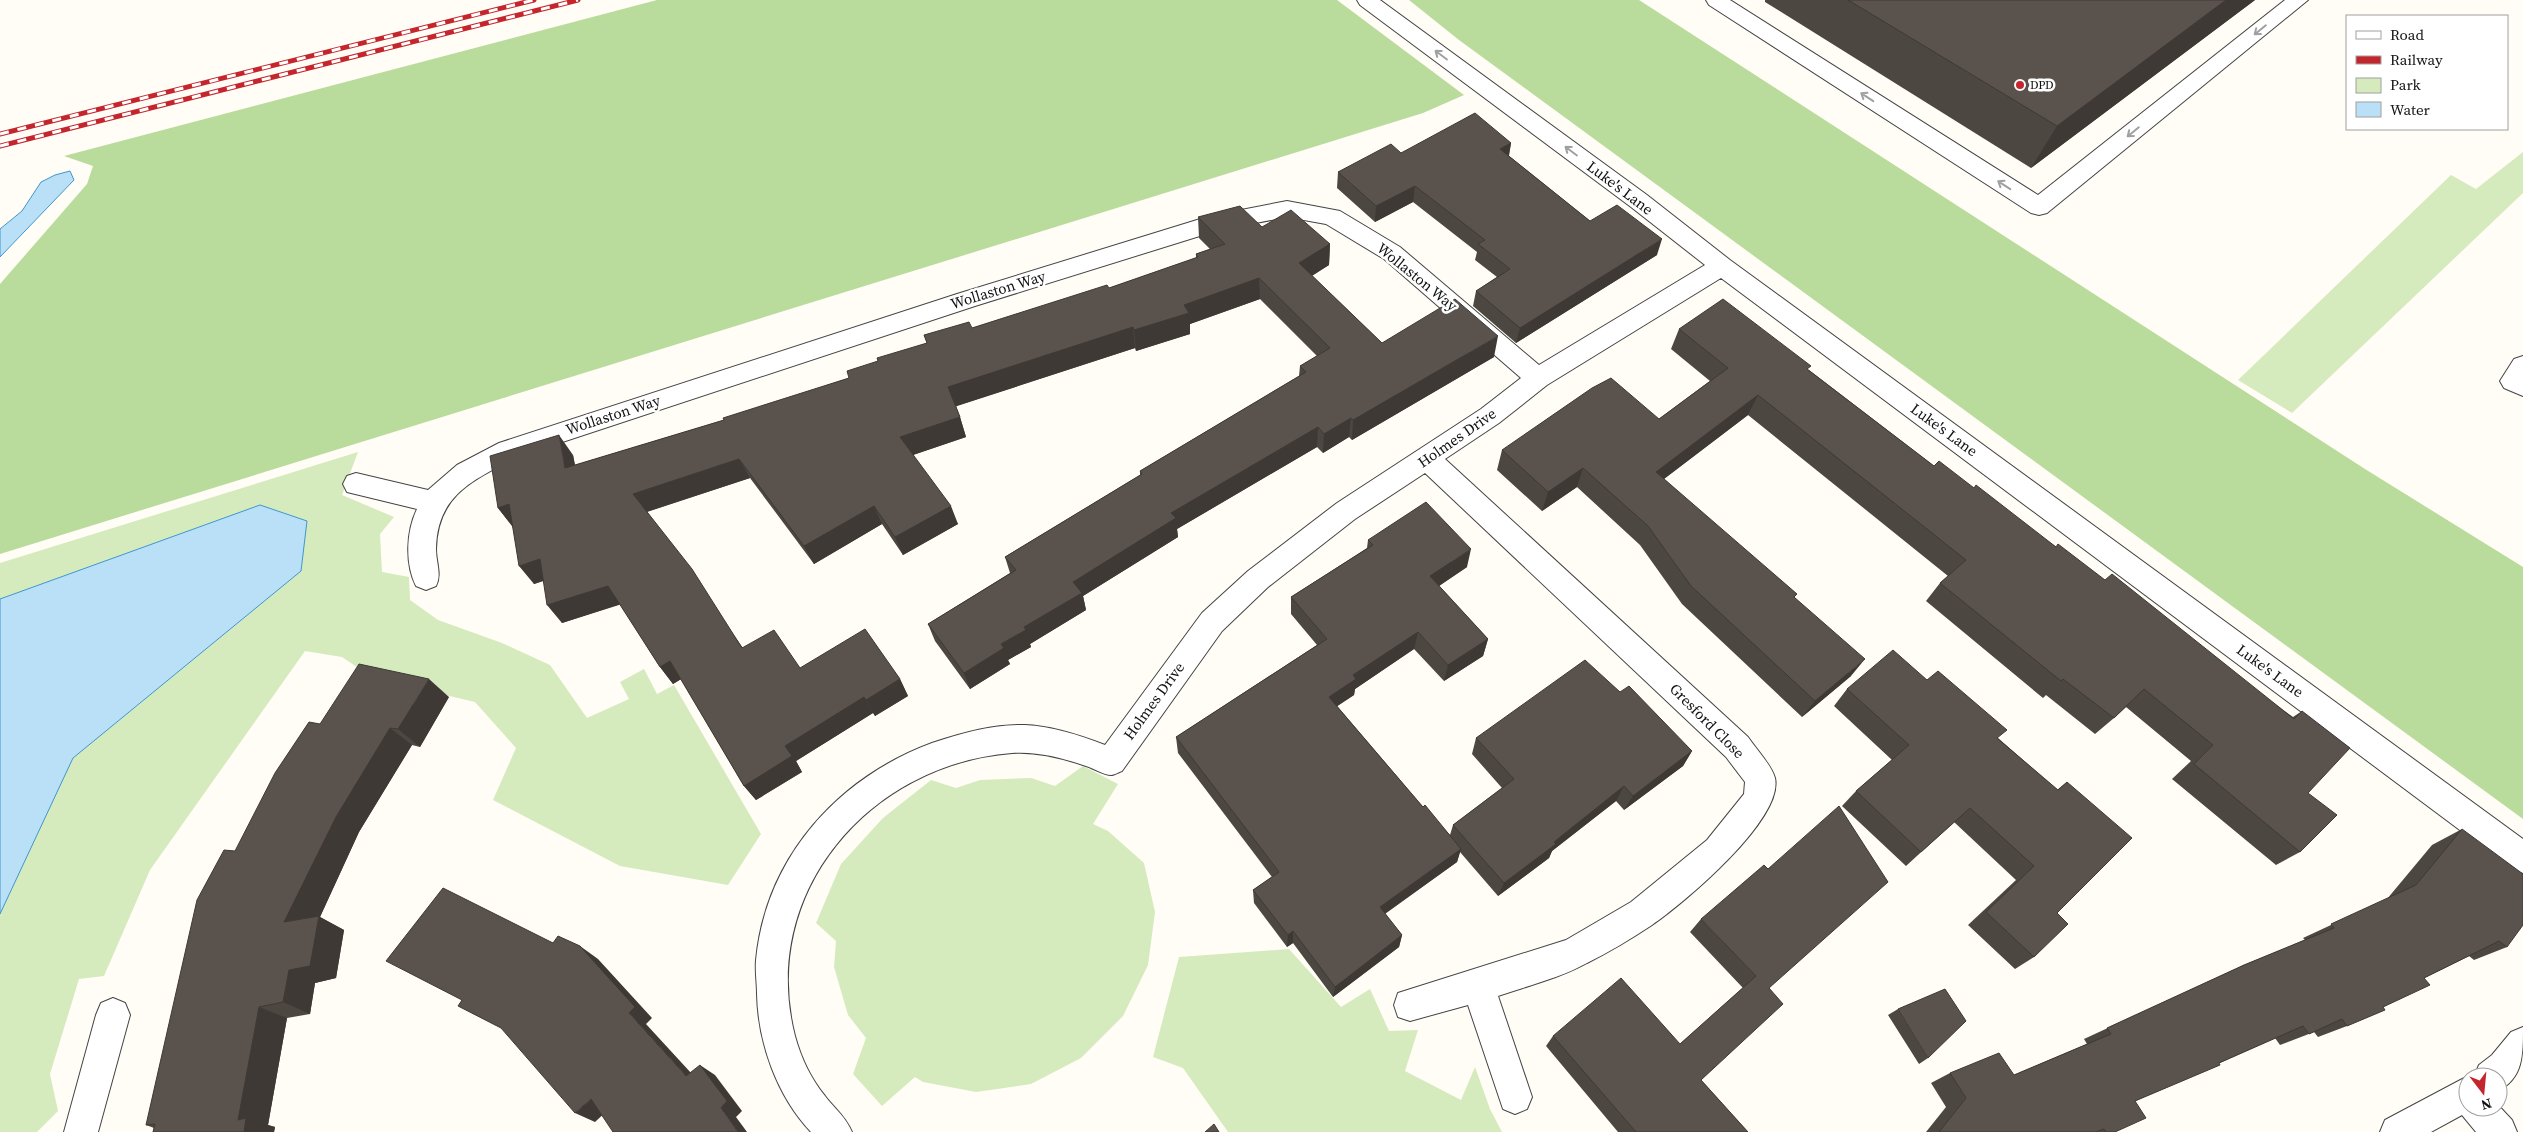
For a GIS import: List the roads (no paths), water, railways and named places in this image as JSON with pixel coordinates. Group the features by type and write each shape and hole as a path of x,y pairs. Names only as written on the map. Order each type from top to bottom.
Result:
{"street":[{"name":"Luke's Lane","path":"1367,0 1639,201 1722,266 2523,858"},
{"path":"1716,0 2039,207 2298,0"},
{"name":"Wollaston Way","path":"426,578 421,544 423,522 433,502 455,481 481,463 508,450 966,300 1218,222 1287,209 1332,217 1392,253 1538,378"},
{"name":"Holmes Drive","path":"835,1132 811,1106 790,1069 777,1032 771,991 772,957 779,918 790,888 806,858 827,830 853,804 884,780 915,763 946,751 978,743 1014,739 1055,744 1085,750 1111,760 1212,622 1258,579 1346,511 1490,416 1538,378 1722,266"},
{"path":"2523,366 2513,381 2523,386"},
{"name":"Gresford Close","path":"1410,1005 1478,986 1574,953 1642,913 1718,850 1759,799 1760,779 1737,747 1427,459"},
{"path":"356,484 433,502"},
{"path":"1478,986 1515,1097"},
{"path":"81,1132 113,1014"},
{"path":"2504,1067 2523,1044"},
{"path":"2397,1132 2458,1102"},
{"path":"2489,1117 2500,1132"}],"water":[{"path":"70,171 74,180 0,257 0,229 22,211 41,182 55,175"},
{"path":"260,505 307,521 301,571 73,758 0,914 0,599"}],"railway":[{"path":"0,134 534,0"},
{"path":"0,146 578,0"}],"place":[{"name":"DPD","path":"2020,85"}]}
